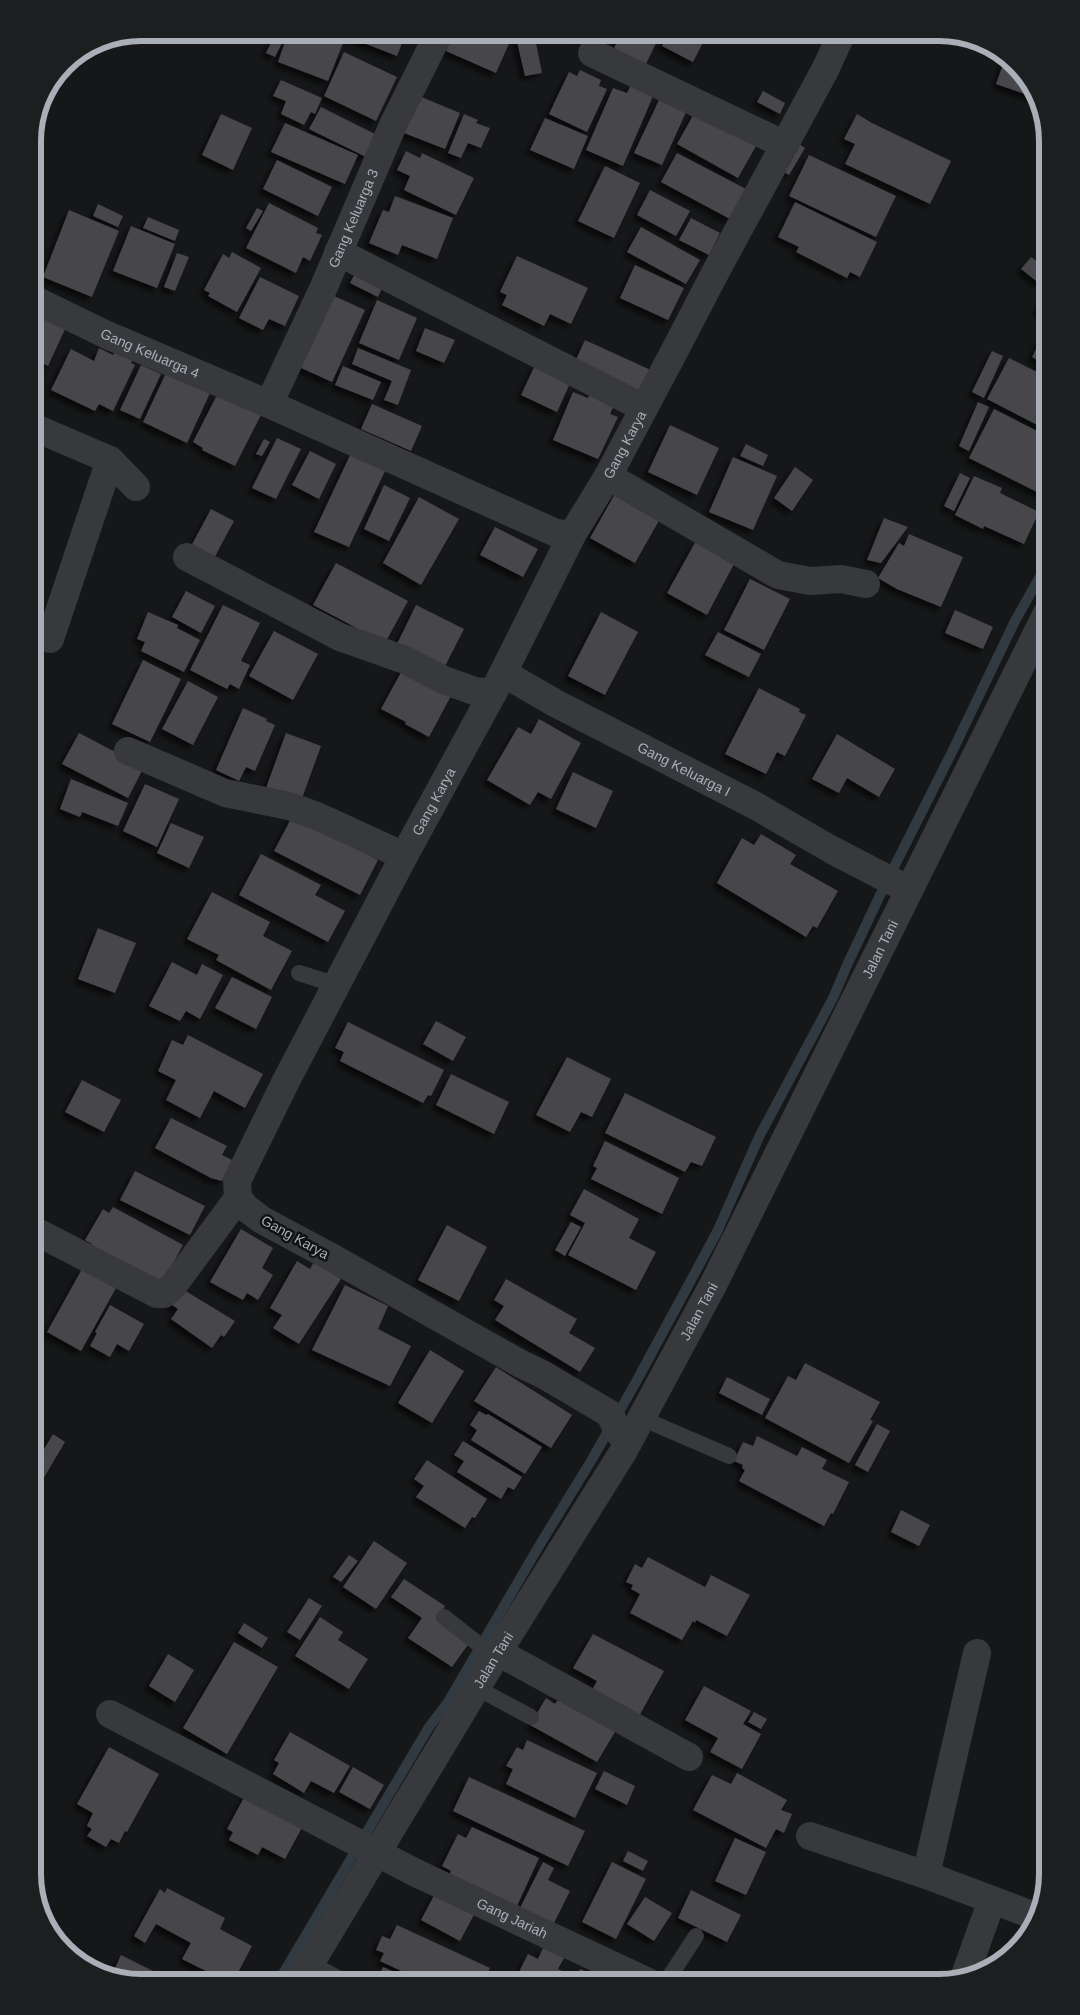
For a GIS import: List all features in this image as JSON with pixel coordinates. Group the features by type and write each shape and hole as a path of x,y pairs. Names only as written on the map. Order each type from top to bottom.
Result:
{"street":[{"name":"Gang Keluarga 3","path":"269,404 292,359 393,125 435,41"},
{"name":"Gang Karya","path":"624,1426 544,1375 262,1220 246,1208 238,1198 237,1182 286,1081 404,856 499,682 572,535 608,476 825,70 838,41"},
{"path":"592,53 785,145"},
{"path":"338,252 644,408"},
{"name":"Gang Keluarga 4","path":"41,303 115,339 269,404 556,533 572,535"},
{"path":"41,430 110,460 136,486"},
{"path":"50,639 110,460"},
{"path":"608,476 778,575 810,581 841,579 866,584"},
{"path":"187,557 340,637 405,660 444,680 477,692 499,682"},
{"name":"Jalan Tani","path":"305,1973 365,1846 477,1688 488,1649 624,1426 713,1285 903,887 1039,630"},
{"name":"Gang Keluarga I","path":"499,682 555,703 756,806 832,850 903,887"},
{"path":"128,751 225,793 289,806 316,816 404,856"},
{"path":"41,1234 156,1294 164,1294 173,1286 238,1198"},
{"path":"488,1649 689,1757"},
{"path":"926,1875 977,1653"},
{"name":"Gang Jariah","path":"110,1714 440,1884 631,1974"},
{"path":"810,1836 926,1875 1030,1914"},
{"path":"967,1969 992,1900"}],"lane":[{"path":"299,973 337,985"},
{"path":"624,1426 729,1456"},
{"path":"444,1617 488,1649"},
{"path":"477,1688 531,1717"},
{"path":"671,1974 696,1936"}],"building":[{"path":"272,41 283,41 275,57 266,53"},
{"path":"285,41 337,41 343,43 328,81 278,62"},
{"path":"359,41 403,41 397,56"},
{"path":"450,41 510,41 496,73 446,51"},
{"path":"517,41 536,41 542,73 525,76"},
{"path":"617,41 657,41 644,68 612,53"},
{"path":"665,41 704,41 693,62 662,46"},
{"path":"344,52 397,77 376,121 324,96"},
{"path":"1003,64 1018,80 1027,95 996,84"},
{"path":"580,70 601,80 599,86 607,89 587,132 549,114 569,72 577,76"},
{"path":"281,80 322,98 315,114 311,112 304,125 281,114 286,101 273,96"},
{"path":"631,85 654,94 623,166 586,150 613,88 627,93"},
{"path":"763,91 785,103 780,114 757,102"},
{"path":"419,96 460,113 445,149 404,133"},
{"path":"660,98 687,110 662,165 634,153"},
{"path":"321,107 377,135 366,157 309,129"},
{"path":"695,112 756,146 738,178 677,144"},
{"path":"221,114 252,128 233,170 202,155"},
{"path":"464,114 478,120 476,123 490,128 481,148 468,143 461,158 448,153"},
{"path":"857,114 951,161 930,204 845,164 855,144 844,139"},
{"path":"545,118 588,136 574,169 530,150"},
{"path":"285,123 358,155 345,184 271,152"},
{"path":"799,144 805,148 789,175 782,171"},
{"path":"406,151 420,158 422,153 474,178 456,215 404,190 410,176 397,170"},
{"path":"677,153 746,189 730,219 661,182"},
{"path":"809,155 896,196 876,237 789,196"},
{"path":"277,160 332,187 318,216 263,189"},
{"path":"605,166 640,183 614,238 578,221"},
{"path":"650,190 690,211 676,236 637,215"},
{"path":"395,196 453,218 437,259 402,245 398,255 369,243 383,210 389,212"},
{"path":"795,202 877,242 860,277 850,272 847,278 796,252 799,247 778,237"},
{"path":"269,203 318,228 316,233 322,235 310,261 303,257 296,273 246,248"},
{"path":"98,204 123,216 118,227 93,216"},
{"path":"257,208 263,211 251,231 246,228"},
{"path":"69,210 119,231 92,297 43,277"},
{"path":"148,217 179,230 175,241 143,228"},
{"path":"691,218 720,233 709,255 679,240"},
{"path":"131,226 175,244 157,288 113,271"},
{"path":"641,227 700,260 686,284 627,252"},
{"path":"232,252 261,268 237,312 208,296 210,293 204,290 223,254 229,258"},
{"path":"177,253 189,257 175,291 164,287"},
{"path":"517,256 588,288 571,324 550,314 544,326 502,305 507,295 500,292"},
{"path":"1031,257 1039,263 1039,283 1021,269"},
{"path":"635,265 684,288 668,320 620,298"},
{"path":"356,272 383,286 378,297 350,283"},
{"path":"260,277 299,296 285,326 269,319 263,330 239,318"},
{"path":"332,295 365,310 332,382 299,367"},
{"path":"377,300 417,318 399,360 359,343"},
{"path":"41,313 67,325 48,366 41,362"},
{"path":"425,328 455,340 444,363 416,351"},
{"path":"585,340 655,372 643,398 573,366"},
{"path":"1039,343 1039,361 1032,357"},
{"path":"117,346 135,355 131,363 135,365 113,411 99,404 95,411 51,390 71,349 94,361 99,348 113,355"},
{"path":"358,348 411,370 398,405 384,400 392,381 352,364"},
{"path":"992,351 1003,356 984,398 972,392"},
{"path":"1009,358 1039,373 1039,426 987,399"},
{"path":"536,363 572,379 557,412 521,395"},
{"path":"141,365 161,374 140,419 120,410"},
{"path":"343,366 381,382 373,400 335,385"},
{"path":"166,373 210,393 187,443 143,422"},
{"path":"592,390 616,401 610,414 618,417 598,459 553,440 573,392 588,398"},
{"path":"217,395 264,409 235,466 202,450 203,448 193,442"},
{"path":"978,402 989,407 969,451 959,446"},
{"path":"372,404 422,426 411,451 361,429"},
{"path":"994,409 1039,432 1039,493 969,458"},
{"path":"670,425 719,448 697,495 648,472"},
{"path":"277,438 301,449 276,499 252,488"},
{"path":"264,439 270,442 262,456 256,454"},
{"path":"746,444 768,455 763,466 740,456"},
{"path":"310,451 336,464 319,499 292,485"},
{"path":"351,453 386,469 349,547 314,532"},
{"path":"733,457 777,476 753,530 709,512"},
{"path":"795,467 813,480 792,511 774,498"},
{"path":"960,473 970,478 954,511 944,506"},
{"path":"974,476 1002,488 1000,493 1039,512 1024,544 984,526 983,529 955,515"},
{"path":"384,485 410,498 389,541 364,529"},
{"path":"616,492 661,517 635,563 590,538"},
{"path":"419,497 459,519 421,585 383,563"},
{"path":"211,509 234,521 212,562 189,550"},
{"path":"884,518 908,527 881,563 867,560"},
{"path":"495,527 538,549 523,577 480,555"},
{"path":"909,534 963,557 941,607 897,589 878,578 899,543 904,546"},
{"path":"696,541 735,562 707,615 667,593"},
{"path":"336,563 408,601 385,643 313,605"},
{"path":"750,579 790,599 764,650 724,630"},
{"path":"186,591 215,606 201,633 172,617"},
{"path":"223,605 260,623 241,661 250,665 239,689 230,684 227,689 190,670"},
{"path":"416,605 464,629 443,670 396,646"},
{"path":"955,610 993,627 983,649 945,633"},
{"path":"148,612 178,625 177,628 200,640 184,672 141,651 145,642 137,639"},
{"path":"601,612 638,632 605,695 568,676"},
{"path":"274,631 318,654 293,700 249,676"},
{"path":"718,632 761,654 749,677 705,655"},
{"path":"143,660 181,679 150,742 112,724"},
{"path":"405,665 452,694 429,737 381,709"},
{"path":"188,681 218,697 193,745 162,729"},
{"path":"759,688 800,709 799,712 806,715 785,756 777,752 766,774 725,754"},
{"path":"243,708 267,719 266,721 275,725 255,771 246,767 239,781 216,770"},
{"path":"539,719 581,743 551,799 538,792 530,805 487,780 518,727 531,734"},
{"path":"79,733 144,767 128,798 62,764"},
{"path":"286,733 321,746 301,801 266,788"},
{"path":"837,734 895,769 879,797 847,778 839,793 812,779"},
{"path":"573,772 613,791 596,828 556,809"},
{"path":"71,779 128,803 118,826 82,812 80,817 60,809"},
{"path":"145,784 179,799 157,847 123,831"},
{"path":"293,815 378,860 360,895 274,851"},
{"path":"171,823 204,837 189,868 157,853"},
{"path":"761,834 796,855 790,864 838,891 817,928 813,926 806,937 717,883 742,838 754,845"},
{"path":"261,854 321,885 315,895 345,911 328,942 239,895"},
{"path":"212,892 270,922 263,936 292,951 271,990 216,960 219,955 187,939"},
{"path":"98,928 136,943 115,993 78,979"},
{"path":"172,962 197,975 202,964 223,975 200,1019 186,1011 180,1021 149,1006"},
{"path":"232,977 272,997 256,1029 215,1008"},
{"path":"436,1021 466,1037 453,1061 423,1044"},
{"path":"348,1022 444,1070 431,1096 428,1095 423,1103 340,1061 344,1052 335,1048"},
{"path":"188,1035 263,1074 245,1108 214,1091 200,1118 166,1100 176,1080 158,1071 172,1040 183,1045"},
{"path":"567,1057 611,1079 592,1117 581,1112 570,1132 536,1115"},
{"path":"451,1074 509,1102 494,1134 436,1105"},
{"path":"82,1080 121,1100 104,1132 65,1112"},
{"path":"625,1093 716,1137 702,1166 691,1162 685,1172 605,1133"},
{"path":"171,1118 227,1146 222,1155 232,1160 222,1181 211,1178 155,1148"},
{"path":"605,1141 679,1178 662,1214 591,1179 597,1168 593,1166"},
{"path":"135,1171 205,1206 190,1235 120,1200"},
{"path":"584,1189 639,1219 629,1238 656,1252 636,1290 568,1255 585,1223 570,1215"},
{"path":"113,1207 183,1245 160,1287 90,1249 92,1244 85,1240 103,1209 109,1213"},
{"path":"571,1222 581,1227 565,1256 555,1250"},
{"path":"447,1225 487,1247 459,1301 418,1280"},
{"path":"241,1229 273,1248 262,1268 273,1275 258,1300 247,1293 243,1300 210,1282"},
{"path":"297,1261 310,1269 314,1262 341,1279 299,1344 273,1328 282,1315 270,1308"},
{"path":"82,1269 116,1288 81,1351 47,1332"},
{"path":"506,1279 577,1319 569,1333 595,1348 580,1372 495,1320 504,1306 494,1300"},
{"path":"345,1285 388,1306 378,1329 411,1346 390,1386 312,1350"},
{"path":"179,1287 235,1321 224,1337 221,1335 212,1348 171,1319 178,1309 169,1303"},
{"path":"110,1305 144,1324 129,1351 117,1344 110,1357 90,1346 97,1333 95,1332"},
{"path":"430,1350 464,1371 432,1423 398,1403"},
{"path":"805,1363 880,1402 870,1420 873,1421 849,1463 765,1418 788,1376 796,1380"},
{"path":"496,1367 572,1415 551,1448 474,1401"},
{"path":"727,1377 770,1399 762,1415 719,1393"},
{"path":"479,1411 486,1415 488,1414 542,1447 525,1474 471,1440 477,1430 470,1425"},
{"path":"877,1424 890,1431 868,1472 855,1465"},
{"path":"53,1434 65,1442 41,1482 41,1454"},
{"path":"757,1436 797,1456 802,1447 827,1460 822,1469 849,1482 833,1514 831,1513 824,1526 739,1481 745,1470 742,1468 743,1465 734,1461 743,1442 753,1446"},
{"path":"463,1441 522,1477 514,1490 508,1487 501,1499 457,1472 464,1461 454,1455"},
{"path":"427,1460 487,1499 475,1518 472,1517 465,1528 416,1497 424,1486 414,1479"},
{"path":"901,1510 930,1525 919,1546 891,1532"},
{"path":"374,1541 407,1563 376,1609 343,1587"},
{"path":"349,1555 358,1561 341,1582 333,1577"},
{"path":"648,1557 705,1587 711,1575 750,1595 727,1636 696,1620 695,1623 693,1621 682,1640 630,1613 640,1594 631,1589 633,1585 626,1582 635,1564 642,1568"},
{"path":"404,1579 445,1606 436,1619 470,1642 452,1667 408,1638 422,1618 391,1597"},
{"path":"309,1598 322,1606 300,1640 287,1632"},
{"path":"320,1617 343,1632 338,1640 368,1659 349,1689 295,1656"},
{"path":"244,1623 268,1638 262,1648 238,1633"},
{"path":"593,1634 664,1671 638,1718 591,1692 597,1681 573,1668"},
{"path":"234,1642 278,1667 227,1754 183,1728"},
{"path":"168,1654 194,1670 175,1702 149,1686"},
{"path":"704,1686 751,1711 743,1724 761,1734 742,1769 710,1752 718,1738 685,1720"},
{"path":"564,1689 621,1722 597,1762 530,1725 546,1698 555,1704"},
{"path":"754,1712 767,1719 761,1729 748,1722"},
{"path":"290,1732 350,1766 334,1793 311,1781 304,1793 273,1774 279,1763 274,1760"},
{"path":"527,1740 597,1773 575,1818 506,1784 513,1769 506,1766 517,1747 523,1750"},
{"path":"109,1747 159,1774 127,1832 125,1831 119,1843 111,1839 106,1847 87,1836 92,1829 87,1826 93,1813 77,1804"},
{"path":"353,1767 384,1785 370,1809 339,1792"},
{"path":"604,1771 635,1786 627,1805 595,1789"},
{"path":"737,1773 787,1800 781,1810 792,1814 784,1833 776,1829 766,1848 693,1810 712,1775 731,1784"},
{"path":"469,1777 585,1831 568,1866 453,1811"},
{"path":"247,1792 305,1822 285,1859 262,1847 258,1855 229,1840 233,1832 227,1829"},
{"path":"472,1827 539,1858 517,1906 449,1875 451,1871 442,1866 458,1834 466,1838"},
{"path":"735,1838 766,1852 746,1895 715,1881"},
{"path":"628,1851 648,1861 643,1871 623,1861"},
{"path":"543,1862 554,1868 548,1880 570,1891 553,1925 518,1912"},
{"path":"612,1862 646,1879 616,1939 582,1922"},
{"path":"167,1888 225,1918 220,1929 252,1946 237,1974 212,1974 182,1959 191,1943 156,1924 145,1943 134,1936 160,1889 165,1893"},
{"path":"437,1890 476,1911 460,1941 421,1920"},
{"path":"691,1890 741,1915 727,1942 678,1918"},
{"path":"645,1897 672,1913 654,1941 627,1924"},
{"path":"397,1925 490,1968 487,1974 408,1974 380,1961 384,1953 376,1950 382,1936 390,1939"},
{"path":"543,1948 564,1958 558,1969 568,1974 518,1974 528,1954 538,1959"},
{"path":"121,1955 155,1972 154,1974 134,1974 114,1970"},
{"path":"383,1967 399,1974 380,1974"},
{"path":"580,1969 592,1974 578,1974"}],"waterway":[{"path":"283,1974 429,1727 448,1702 636,1382 717,1232 759,1137 833,998 882,891 1015,621 1039,578"}]}
